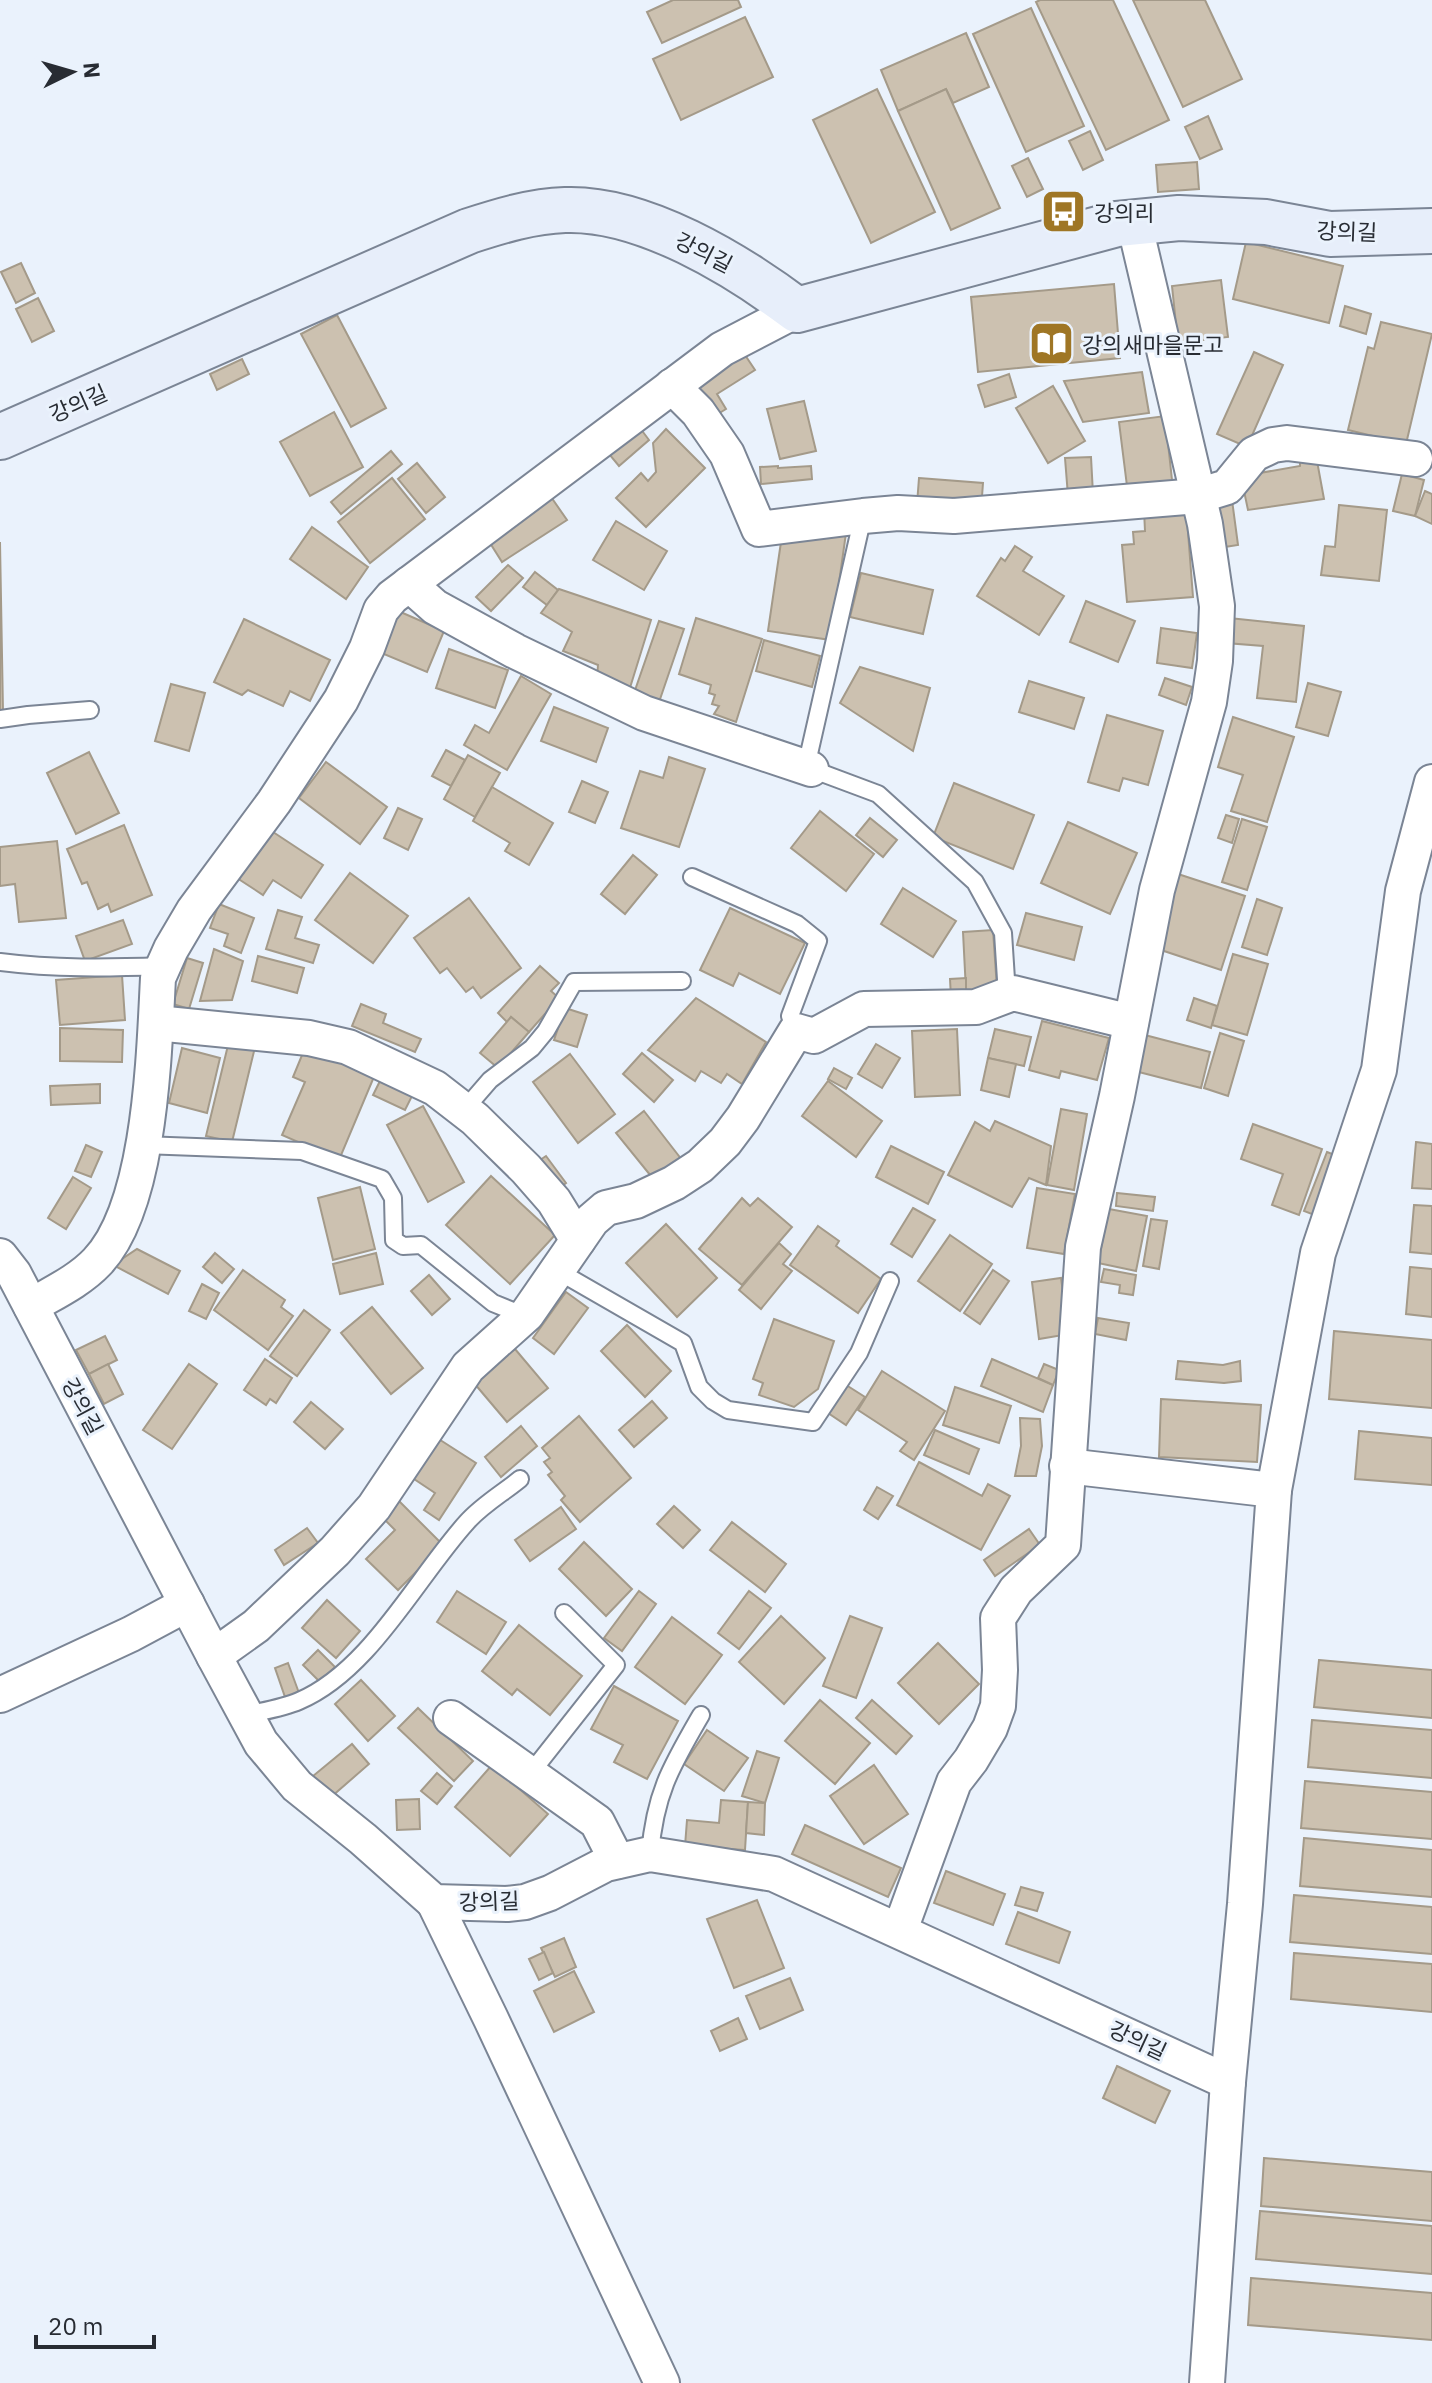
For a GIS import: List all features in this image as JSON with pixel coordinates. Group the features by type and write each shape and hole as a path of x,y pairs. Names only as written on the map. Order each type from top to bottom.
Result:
{"street":[{"name":"강의길","path":"0,437 469,231 508,218 538,213 567,209 608,214 646,225 711,254 759,281 797,310 1117,224 1179,218 1266,222 1330,234 1432,231"},
{"path":"900,1930 954,1782 990,1728 998,1706 998,1618 1016,1590 1063,1545 1083,1247 1157,890 1209,702 1215,661 1217,606 1205,524 1134,222"},
{"path":"31,1306 98,1261 117,1233 134,1187 148,1125 158,978 163,966 194,910 274,802 341,700 367,648 381,610 392,597 722,349 797,310"},
{"path":"672,386 698,412 727,454 759,529 898,513 954,516 1198,496 1227,487 1254,454 1273,445 1287,443 1415,459"},
{"path":"409,584 435,607 515,651 644,713 808,768"},
{"path":"1207,2383 1274,1490 1318,1253 1379,1070 1403,891 1432,782"},
{"path":"214,1656 256,1626 335,1551 374,1507 468,1367 525,1316 592,1220 606,1208 636,1201 674,1183 709,1158 725,1142 796,1031 814,1036 864,1009 976,1007 1013,993 1131,1022"},
{"path":"156,1023 309,1038 348,1047 435,1088 464,1110 526,1169 554,1201 578,1240"},
{"name":"강의길","path":"0,1256 14,1274 261,1743 297,1786 434,1902 525,1902 550,1893 606,1864 650,1854 774,1874 1228,2082"},
{"path":"1067,1466 1274,1490"},
{"path":"0,1695 131,1634 187,1604"},
{"path":"451,1718 597,1822 617,1861"},
{"path":"434,1902 662,2383"}],"lane":[{"path":"863,516 808,768 878,794 975,882 1003,933 1007,995"},
{"path":"0,719 90,710"},
{"path":"692,877 797,924 818,941 790,1016 796,1031"},
{"path":"0,962 83,968 163,966"},
{"path":"464,1110 490,1080 532,1048 546,1031 574,982 682,981"},
{"path":"143,1145 302,1151 382,1179 393,1198 394,1240 403,1246 421,1245 493,1303 525,1316"},
{"path":"558,1271 683,1343 699,1387 721,1406 728,1410 813,1422 859,1353 890,1281"},
{"path":"246,1715 300,1701 342,1674 395,1616 469,1519 520,1479"},
{"path":"530,1774 616,1665 564,1613"},
{"path":"650,1854 652,1823 659,1795 701,1715"}],"building":[{"path":"673,0 738,0 741,7 662,43 647,12"},
{"path":"1113,0 1169,120 1106,150 1036,2"},
{"path":"1133,0 1205,0 1242,79 1183,107"},
{"path":"1031,8 1084,126 1026,152 973,34"},
{"path":"745,17 773,77 681,120 653,59"},
{"path":"966,33 989,87 953,103 946,89 898,111 881,70"},
{"path":"877,89 935,212 871,243 813,120"},
{"path":"946,89 1000,208 951,230 898,111"},
{"path":"1208,116 1222,149 1200,159 1185,127"},
{"path":"1090,131 1103,160 1083,170 1069,141"},
{"path":"1028,158 1043,189 1027,197 1012,166"},
{"path":"1197,162 1199,189 1158,192 1156,165"},
{"path":"1246,242 1343,266 1329,323 1233,299"},
{"path":"21,263 35,293 16,303 1,272"},
{"path":"1221,280 1228,337 1178,343 1172,286"},
{"path":"1114,284 1120,358 978,372 971,297"},
{"path":"38,298 54,331 32,342 16,309"},
{"path":"1345,306 1371,314 1366,334 1340,326"},
{"path":"337,315 386,408 351,427 301,334"},
{"path":"1381,322 1432,334 1406,444 1348,430 1368,347 1374,349"},
{"path":"743,352 755,370 717,394 726,409 713,417 692,383"},
{"path":"1254,352 1283,365 1247,447 1217,434"},
{"path":"242,359 249,374 217,390 210,374"},
{"path":"1142,372 1149,413 1083,422 1064,381"},
{"path":"1009,374 1016,397 985,407 978,385"},
{"path":"1053,386 1085,441 1048,463 1016,408"},
{"path":"804,401 816,451 780,459 767,409"},
{"path":"334,412 363,467 310,496 280,442"},
{"path":"1165,416 1173,489 1128,494 1119,422"},
{"path":"640,428 649,440 619,466 609,454"},
{"path":"666,429 705,468 646,527 616,498 641,473 648,481 656,472 653,443"},
{"path":"391,451 402,464 341,514 331,502"},
{"path":"1091,457 1093,494 1068,496 1065,458"},
{"path":"1300,460 1317,461 1324,499 1248,510 1244,491 1254,474 1300,466"},
{"path":"417,463 445,497 426,513 398,479"},
{"path":"811,466 812,479 761,484 760,467"},
{"path":"1402,474 1424,480 1415,516 1393,511"},
{"path":"392,478 425,519 370,563 338,522"},
{"path":"919,478 983,483 981,510 917,504"},
{"path":"1425,491 1432,494 1432,524 1415,516"},
{"path":"549,494 567,520 502,562 485,535"},
{"path":"1232,500 1238,545 1218,548 1211,503"},
{"path":"1339,505 1387,510 1379,581 1321,575 1325,546 1335,547"},
{"path":"1186,506 1193,597 1127,602 1122,545 1134,544 1133,532 1145,531 1144,510"},
{"path":"616,521 667,551 644,590 593,560"},
{"path":"312,527 368,567 346,599 290,559"},
{"path":"846,533 831,640 768,631 781,542"},
{"path":"0,542 3,712 0,712"},
{"path":"1015,546 1032,557 1023,571 1064,596 1039,635 977,596 1001,558 1005,561"},
{"path":"508,565 523,578 491,611 476,597"},
{"path":"535,572 558,590 547,605 523,587"},
{"path":"861,573 933,590 923,634 850,617"},
{"path":"559,589 651,620 629,691 597,678 598,665 563,651 572,632 541,613"},
{"path":"1086,601 1135,621 1118,662 1070,642"},
{"path":"396,610 444,631 427,672 379,652"},
{"path":"696,618 762,639 736,722 714,714 719,706 712,704 715,695 709,693 711,685 679,674"},
{"path":"1229,618 1304,626 1296,702 1257,698 1263,646 1226,643"},
{"path":"244,619 330,660 310,701 290,691 283,706 248,690 242,695 214,682"},
{"path":"659,621 684,629 657,708 632,699"},
{"path":"1161,628 1197,633 1192,668 1157,663"},
{"path":"764,640 820,656 812,687 756,671"},
{"path":"449,649 508,670 495,708 436,688"},
{"path":"860,667 930,688 913,751 840,703"},
{"path":"521,676 551,694 507,770 464,745 475,725 489,733"},
{"path":"1165,678 1192,687 1186,705 1159,695"},
{"path":"1029,681 1084,698 1074,729 1019,712"},
{"path":"1308,683 1341,692 1328,736 1296,727"},
{"path":"171,684 205,693 189,751 155,741"},
{"path":"554,707 608,728 596,762 541,741"},
{"path":"1107,715 1163,731 1148,785 1123,778 1119,791 1088,782"},
{"path":"1233,717 1294,737 1267,822 1231,811 1243,775 1218,767"},
{"path":"446,750 465,760 451,786 432,776"},
{"path":"89,752 119,813 76,834 47,773"},
{"path":"468,755 500,773 475,817 444,799"},
{"path":"669,757 705,769 679,847 621,828 640,771 663,778"},
{"path":"326,762 387,807 360,844 299,798"},
{"path":"582,781 608,792 595,823 569,812"},
{"path":"954,783 1034,815 1013,869 933,837"},
{"path":"492,787 553,823 529,865 505,851 510,843 473,821"},
{"path":"398,808 422,819 408,850 384,838"},
{"path":"820,811 874,854 846,891 791,848"},
{"path":"1226,815 1239,819 1232,843 1218,838"},
{"path":"870,818 897,840 883,857 856,835"},
{"path":"1242,819 1267,827 1247,890 1222,882"},
{"path":"1068,822 1137,853 1110,914 1041,883"},
{"path":"124,825 152,895 111,912 108,904 98,909 87,882 82,884 67,849"},
{"path":"270,830 323,865 301,898 273,880 263,895 237,878"},
{"path":"57,841 66,918 19,922 15,884 0,886 0,847"},
{"path":"633,855 657,875 625,914 601,894"},
{"path":"350,873 408,916 373,963 315,920"},
{"path":"1178,874 1245,896 1221,970 1155,948"},
{"path":"903,888 956,921 933,957 881,924"},
{"path":"469,898 521,968 481,998 473,987 466,992 447,968 440,973 414,938"},
{"path":"1257,899 1282,908 1267,955 1242,947"},
{"path":"219,904 254,918 241,953 224,946 228,934 210,928"},
{"path":"730,908 805,943 780,994 739,973 733,986 700,970"},
{"path":"278,910 302,917 295,938 319,945 313,963 266,949"},
{"path":"1026,913 1082,927 1074,960 1017,945"},
{"path":"123,920 132,944 85,961 76,936"},
{"path":"993,930 997,989 966,991 963,932"},
{"path":"214,949 243,961 232,1000 200,1001"},
{"path":"1233,954 1268,964 1247,1035 1212,1025"},
{"path":"258,956 304,968 297,993 252,981"},
{"path":"187,958 203,963 189,1009 173,1004"},
{"path":"540,966 559,983 551,991 559,998 529,1032 511,1017 507,1022 498,1013"},
{"path":"122,975 125,1020 60,1025 56,980"},
{"path":"966,978 966,998 951,998 950,979"},
{"path":"696,998 766,1042 742,1084 727,1074 721,1083 701,1071 695,1081 648,1050"},
{"path":"1194,998 1217,1006 1211,1028 1187,1020"},
{"path":"361,1004 386,1014 383,1023 421,1039 415,1052 352,1026"},
{"path":"565,1008 587,1015 577,1047 554,1040"},
{"path":"511,1017 529,1032 498,1068 480,1053"},
{"path":"1042,1021 1109,1038 1097,1080 1061,1071 1059,1078 1029,1070"},
{"path":"60,1028 123,1030 122,1062 60,1061"},
{"path":"957,1029 960,1095 915,1097 912,1031"},
{"path":"995,1029 1031,1037 1024,1066 988,1058"},
{"path":"1220,1033 1244,1041 1228,1096 1204,1088"},
{"path":"1141,1034 1210,1052 1201,1088 1131,1070"},
{"path":"230,1037 256,1043 232,1142 206,1136"},
{"path":"307,1043 376,1072 339,1160 282,1135 305,1082 293,1077"},
{"path":"876,1044 900,1058 882,1088 858,1074"},
{"path":"182,1048 220,1058 207,1113 169,1103"},
{"path":"642,1053 673,1080 654,1102 623,1074"},
{"path":"570,1054 615,1114 578,1143 533,1082"},
{"path":"988,1058 1016,1064 1009,1097 981,1090"},
{"path":"834,1068 852,1078 846,1089 828,1079"},
{"path":"381,1079 412,1096 405,1110 373,1095"},
{"path":"828,1081 882,1121 856,1157 802,1116"},
{"path":"100,1084 100,1103 51,1105 50,1086"},
{"path":"423,1106 464,1182 428,1202 387,1125"},
{"path":"1061,1109 1087,1114 1074,1190 1047,1185"},
{"path":"644,1111 682,1160 655,1181 616,1133"},
{"path":"995,1121 1051,1146 1046,1185 1029,1178 1012,1207 948,1175 975,1122 990,1131"},
{"path":"1253,1124 1322,1149 1299,1215 1272,1205 1283,1174 1241,1159"},
{"path":"1416,1142 1432,1144 1432,1189 1412,1188"},
{"path":"86,1145 102,1152 91,1177 75,1171"},
{"path":"891,1146 944,1172 928,1204 876,1177"},
{"path":"1327,1152 1340,1157 1317,1216 1304,1211"},
{"path":"546,1156 566,1183 554,1192 534,1164"},
{"path":"491,1176 555,1235 510,1284 446,1225"},
{"path":"73,1177 91,1188 66,1229 48,1218"},
{"path":"360,1187 375,1249 333,1260 318,1198"},
{"path":"1037,1188 1075,1194 1064,1254 1027,1248"},
{"path":"1117,1193 1155,1197 1153,1211 1116,1206"},
{"path":"742,1198 750,1206 758,1198 792,1227 742,1285 699,1249"},
{"path":"1414,1205 1432,1206 1432,1254 1410,1252"},
{"path":"913,1208 935,1220 912,1257 891,1244"},
{"path":"1109,1209 1147,1216 1136,1271 1098,1263"},
{"path":"1151,1219 1167,1221 1159,1269 1143,1266"},
{"path":"666,1224 717,1278 677,1317 626,1263"},
{"path":"818,1226 839,1241 836,1246 881,1279 858,1313 790,1265"},
{"path":"950,1235 992,1264 960,1311 918,1281"},
{"path":"779,1243 791,1254 783,1264 792,1271 761,1309 739,1290"},
{"path":"137,1249 180,1271 168,1294 113,1265"},
{"path":"215,1253 234,1269 222,1283 203,1267"},
{"path":"376,1253 383,1284 340,1294 333,1264"},
{"path":"1410,1267 1432,1269 1432,1317 1406,1314"},
{"path":"1104,1269 1136,1275 1133,1295 1119,1293 1120,1285 1101,1282"},
{"path":"243,1270 285,1300 281,1307 293,1316 268,1350 214,1310"},
{"path":"993,1270 1009,1281 980,1324 964,1313"},
{"path":"429,1275 450,1299 432,1315 411,1291"},
{"path":"1061,1278 1069,1334 1039,1339 1032,1282"},
{"path":"202,1284 219,1293 206,1319 189,1311"},
{"path":"566,1292 588,1308 554,1354 533,1338"},
{"path":"372,1307 423,1368 391,1394 341,1333"},
{"path":"304,1310 330,1330 297,1376 270,1356"},
{"path":"1098,1318 1129,1323 1126,1340 1095,1334"},
{"path":"774,1319 834,1341 818,1389 794,1407 759,1395 763,1383 753,1379"},
{"path":"627,1325 671,1371 645,1397 601,1351"},
{"path":"1334,1331 1432,1340 1432,1408 1329,1399"},
{"path":"105,1336 117,1360 89,1374 76,1350"},
{"path":"515,1349 548,1388 507,1422 474,1383"},
{"path":"265,1359 292,1378 276,1403 270,1399 266,1405 244,1390"},
{"path":"992,1359 1053,1385 1043,1412 981,1386"},
{"path":"1178,1361 1223,1365 1240,1361 1241,1381 1224,1383 1176,1379"},
{"path":"108,1364 123,1394 104,1404 89,1374"},
{"path":"189,1364 217,1384 172,1449 143,1430"},
{"path":"1044,1364 1059,1370 1053,1385 1038,1378"},
{"path":"882,1371 945,1411 914,1460 900,1451 907,1442 858,1410"},
{"path":"843,1383 865,1397 846,1425 825,1411"},
{"path":"955,1387 1011,1406 999,1443 943,1425"},
{"path":"1161,1399 1261,1405 1257,1462 1159,1457"},
{"path":"652,1401 667,1418 634,1447 619,1430"},
{"path":"311,1402 343,1429 325,1449 294,1422"},
{"path":"579,1416 631,1478 580,1522 561,1500 565,1496 548,1475 552,1472 544,1462 550,1458 542,1448"},
{"path":"1020,1418 1040,1419 1042,1446 1036,1476 1015,1476 1021,1446"},
{"path":"521,1426 537,1446 501,1477 485,1457"},
{"path":"935,1430 979,1449 969,1474 924,1455"},
{"path":"1359,1431 1432,1438 1432,1485 1355,1479"},
{"path":"434,1436 476,1463 439,1520 424,1510 435,1493 408,1475"},
{"path":"919,1462 982,1496 988,1484 1010,1496 981,1550 897,1505"},
{"path":"877,1487 893,1496 878,1519 864,1510"},
{"path":"397,1499 443,1545 398,1590 366,1559 395,1530 381,1516"},
{"path":"674,1506 700,1530 683,1548 657,1524"},
{"path":"561,1507 576,1529 530,1561 515,1540"},
{"path":"732,1522 786,1564 765,1592 710,1550"},
{"path":"307,1528 318,1543 284,1565 275,1550"},
{"path":"1029,1529 1040,1545 995,1576 984,1560"},
{"path":"584,1542 632,1589 606,1616 559,1569"},
{"path":"457,1591 506,1622 486,1654 437,1622"},
{"path":"639,1591 656,1604 622,1651 604,1638"},
{"path":"749,1591 771,1608 739,1649 718,1633"},
{"path":"327,1600 360,1631 336,1658 302,1628"},
{"path":"781,1616 825,1658 784,1704 739,1662"},
{"path":"850,1616 882,1628 856,1698 823,1686"},
{"path":"672,1617 722,1655 685,1704 635,1667"},
{"path":"519,1625 582,1676 550,1715 517,1689 512,1695 482,1671"},
{"path":"938,1643 979,1684 939,1724 898,1683"},
{"path":"318,1650 335,1667 320,1682 303,1665"},
{"path":"1319,1660 1432,1670 1432,1718 1314,1707"},
{"path":"288,1663 299,1693 285,1697 275,1668"},
{"path":"361,1680 395,1716 368,1741 335,1704"},
{"path":"614,1686 678,1721 647,1779 614,1762 623,1745 591,1729"},
{"path":"820,1700 870,1743 835,1784 785,1741"},
{"path":"872,1700 912,1736 896,1754 856,1718"},
{"path":"418,1708 473,1761 454,1781 398,1728"},
{"path":"1312,1720 1432,1730 1432,1778 1308,1767"},
{"path":"707,1730 748,1758 724,1791 684,1764"},
{"path":"352,1744 369,1764 331,1797 313,1776"},
{"path":"757,1751 779,1758 765,1803 742,1796"},
{"path":"492,1765 548,1814 510,1856 455,1807"},
{"path":"874,1765 908,1814 864,1844 830,1796"},
{"path":"437,1773 452,1786 437,1804 421,1791"},
{"path":"1305,1781 1432,1792 1432,1839 1301,1828"},
{"path":"419,1799 420,1829 397,1830 396,1800"},
{"path":"721,1800 748,1802 745,1850 685,1846 687,1820 719,1823"},
{"path":"748,1802 765,1803 764,1835 746,1833"},
{"path":"805,1825 901,1868 888,1897 792,1854"},
{"path":"1304,1838 1432,1850 1432,1897 1300,1886"},
{"path":"946,1871 1005,1894 993,1925 934,1903"},
{"path":"1021,1887 1043,1893 1037,1911 1015,1905"},
{"path":"1294,1895 1432,1907 1432,1954 1290,1942"},
{"path":"757,1900 784,1968 734,1988 707,1919"},
{"path":"1018,1912 1070,1932 1059,1963 1006,1944"},
{"path":"564,1938 576,1967 555,1977 541,1948"},
{"path":"544,1952 553,1973 539,1980 529,1959"},
{"path":"1294,1953 1432,1964 1432,2012 1291,1999"},
{"path":"574,1971 594,2012 554,2032 534,1991"},
{"path":"790,1978 803,2010 760,2029 746,1996"},
{"path":"738,2018 747,2039 720,2051 711,2031"},
{"path":"1117,2066 1170,2091 1155,2123 1103,2098"},
{"path":"1264,2158 1432,2172 1432,2221 1261,2206"},
{"path":"1260,2211 1432,2226 1432,2274 1256,2259"},
{"path":"1251,2278 1432,2293 1432,2340 1248,2325"}],"place":[{"name":"강의리","path":"1063,212"},
{"name":"강의새마을문고","path":"1051,344"}]}
